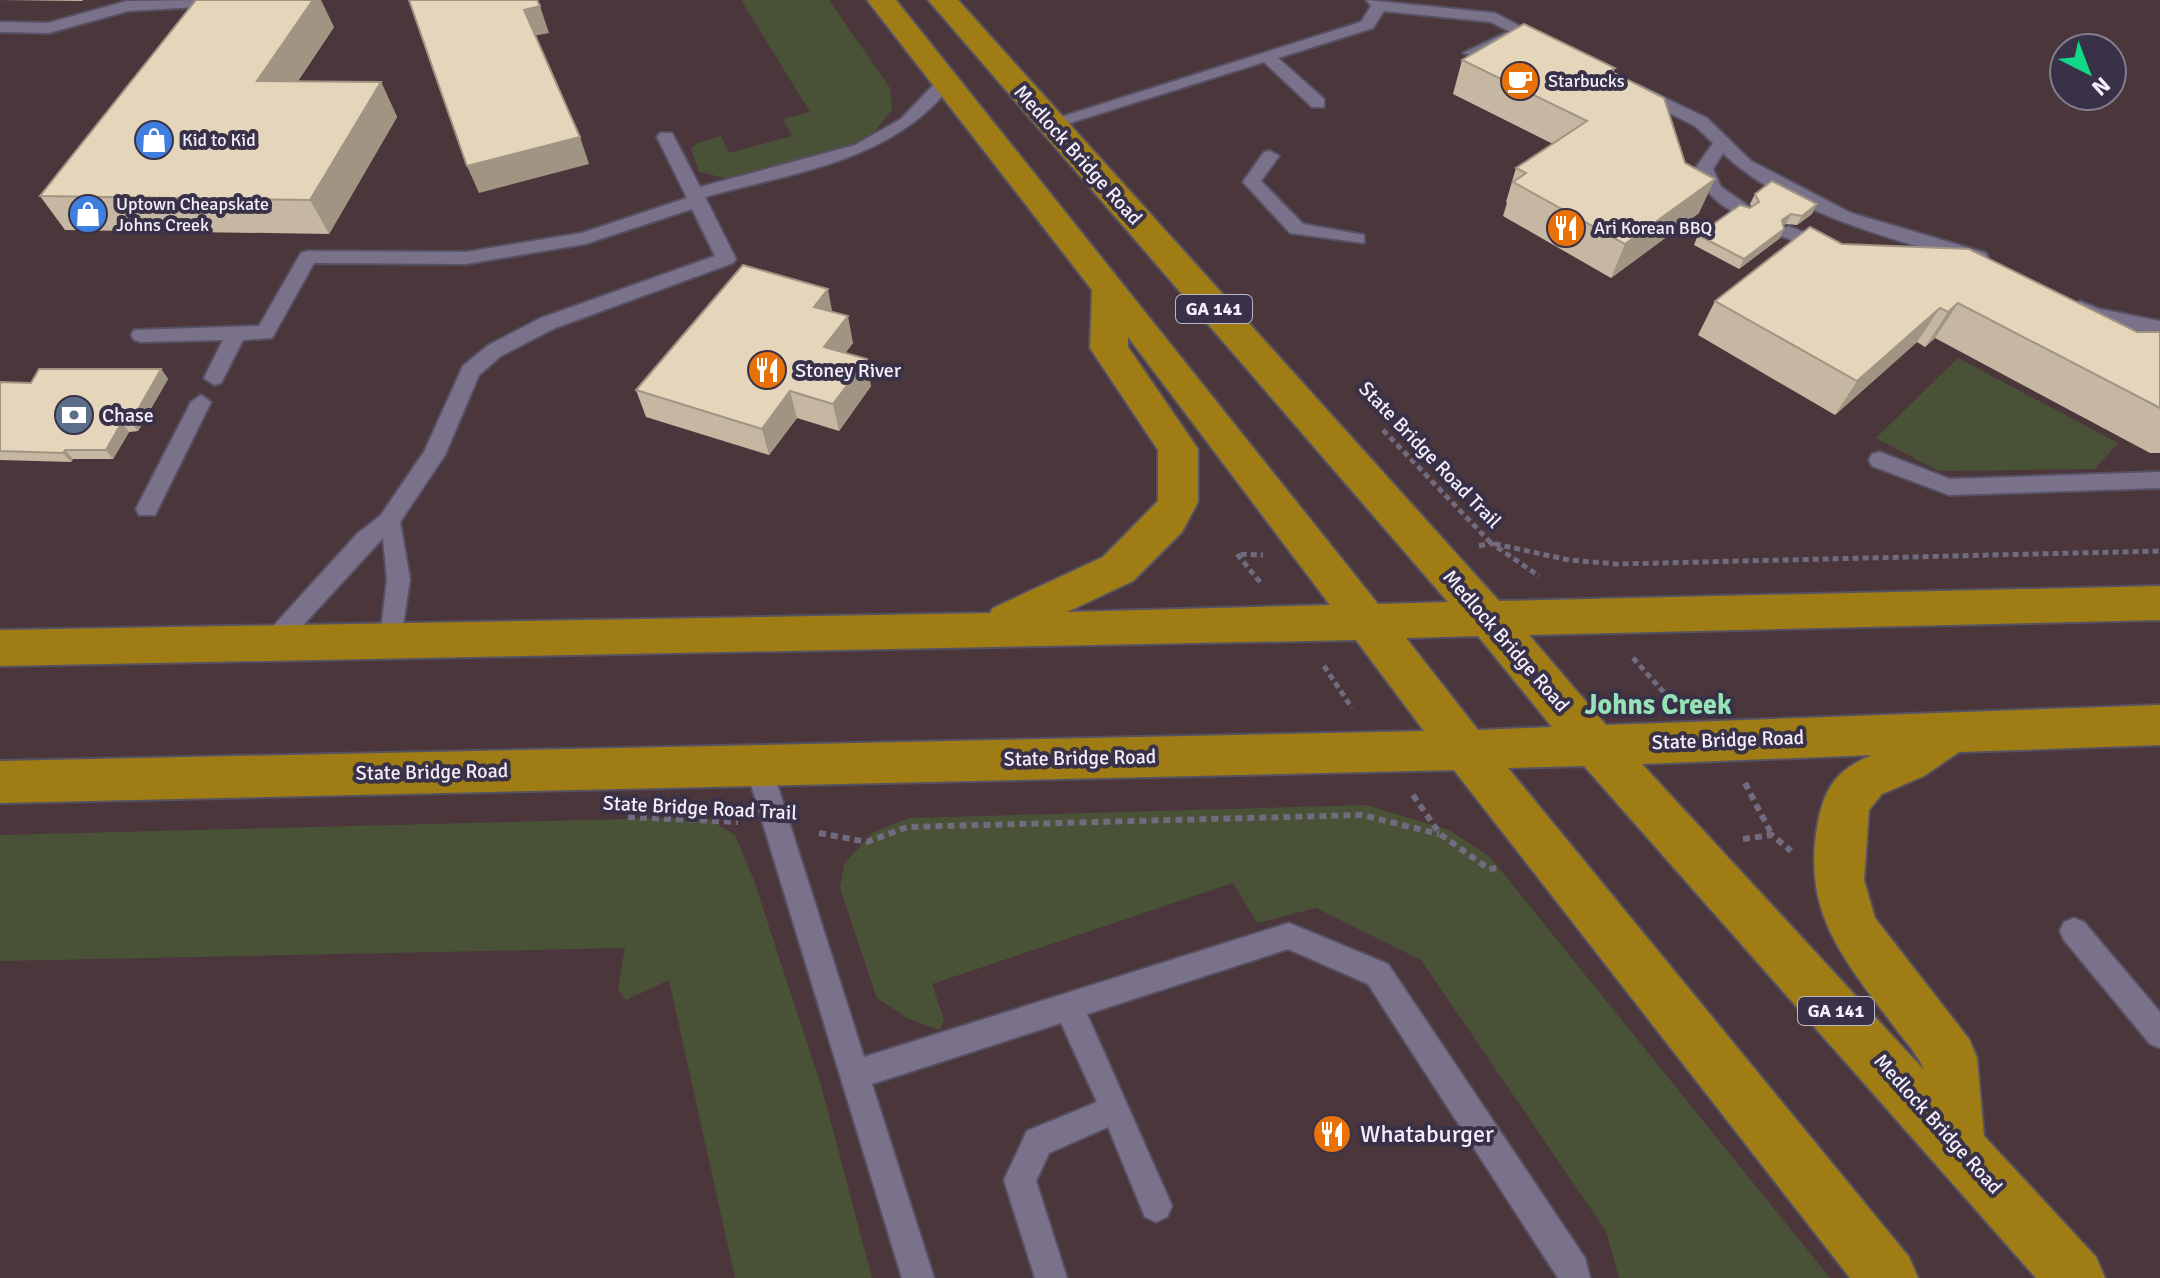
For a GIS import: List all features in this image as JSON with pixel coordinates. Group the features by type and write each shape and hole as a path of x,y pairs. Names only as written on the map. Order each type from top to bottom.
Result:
{"highway":[{"path":"881,0 1368,620 1465,750 1888,1278"},
{"name":"Medlock Bridge Road","path":"942,0 1487,617 1595,745 2075,1278"},
{"path":"987,629 1118,569 1167,521 1178,502 1178,449 1109,348 1110,289"},
{"path":"0,648 2160,603"},
{"name":"State Bridge Road","path":"0,782 1465,750 2160,725"},
{"path":"1950,732 1907,762 1865,779 1846,802 1840,835 1839,880 1853,930 1950,1058 1957,1146"}],"lane":[{"path":"0,27 49,28 127,6 197,2"},
{"path":"1051,123 1367,25 1377,3 1495,18 1565,54"},
{"path":"1471,53 1520,31"},
{"path":"1267,56 1318,103"},
{"path":"1618,80 1701,122 1745,165 1844,217 1992,264"},
{"path":"141,335 265,333 308,257 466,258 585,238 696,198 861,149 907,123 945,83"},
{"path":"275,640 365,540 389,521 434,455 470,371 494,351 548,323 726,259 666,137"},
{"path":"1722,142 1704,169 1713,190 1744,209"},
{"path":"1270,156 1252,182 1297,229 1357,239"},
{"path":"1788,232 1842,251"},
{"path":"1888,253 1915,238"},
{"path":"2058,297 2095,315 2160,328"},
{"path":"214,378 237,333"},
{"path":"147,509 201,402"},
{"path":"1880,460 1949,487 2160,480"},
{"path":"389,521 399,549 392,638"},
{"path":"758,765 918,1278"},
{"path":"2074,931 2160,1034"},
{"path":"854,1075 1289,936 1378,974 1574,1269 1574,1278"},
{"path":"1068,1006 1116,1109 1156,1206"},
{"path":"1051,1278 1020,1180 1038,1142 1116,1109"}],"path":[{"name":"State Bridge Road Trail","path":"1379,426 1491,543 1569,560 1617,564 2160,551"},
{"name":"State Bridge Road Trail","path":"612,817 776,824 867,842 907,827 1362,815 1440,834"}],"shaded area":[{"path":"0,0 2160,0 2160,1278 0,1278"}],"green space":[{"path":"741,0 829,0 890,88 892,110 874,132 854,144 730,179 699,172 691,149 697,143 721,136 729,153 792,136 783,119 810,112"},
{"path":"1958,358 2118,443 2095,469 1939,471 1876,438"},
{"path":"1366,805 1449,830 1490,857 1830,1278 1619,1278 1606,1231 1421,960 1316,908 1257,923 1233,883 932,984 944,1020 939,1030 909,1019 877,998 840,888 844,864 872,833 909,818"},
{"path":"705,817 735,835 753,878 821,1085 872,1278 735,1278 669,980 626,1000 618,989 625,948 0,961 0,835"}],"building":[{"path":"196,0 313,0 257,81 381,82 310,200 40,196"},
{"path":"409,0 537,0 540,6 524,10 580,137 467,166"},
{"path":"1524,24 1615,68 1610,71 1664,98 1685,163 1715,179 1625,244 1513,182 1526,173 1516,168 1587,121 1462,60"},
{"path":"1772,181 1817,204 1802,216 1791,214 1782,220 1784,229 1744,259 1698,235 1740,205 1750,208 1759,202 1755,194"},
{"path":"1810,227 1842,244 1969,249 2137,332 2160,332 2160,408 1958,303 1948,312 1940,308 1857,381 1715,301"},
{"path":"743,265 828,289 814,307 848,316 824,347 867,359 833,404 790,391 762,429 636,390"},
{"path":"39,369 161,369 131,422 122,422 106,450 65,450 63,453 0,451 0,384 31,383"}],"place":[{"name":"Starbucks","path":"1520,81"},
{"name":"Kid to Kid","path":"154,140"},
{"name":"Uptown Cheapskate Johns Creek","path":"88,214"},
{"name":"Ari Korean BBQ","path":"1566,228"},
{"name":"Stoney River","path":"767,370"},
{"name":"Chase","path":"74,415"},
{"name":"Whataburger","path":"1332,1134"}],"district":[{"name":"Johns Creek","path":"1658,705"}]}
